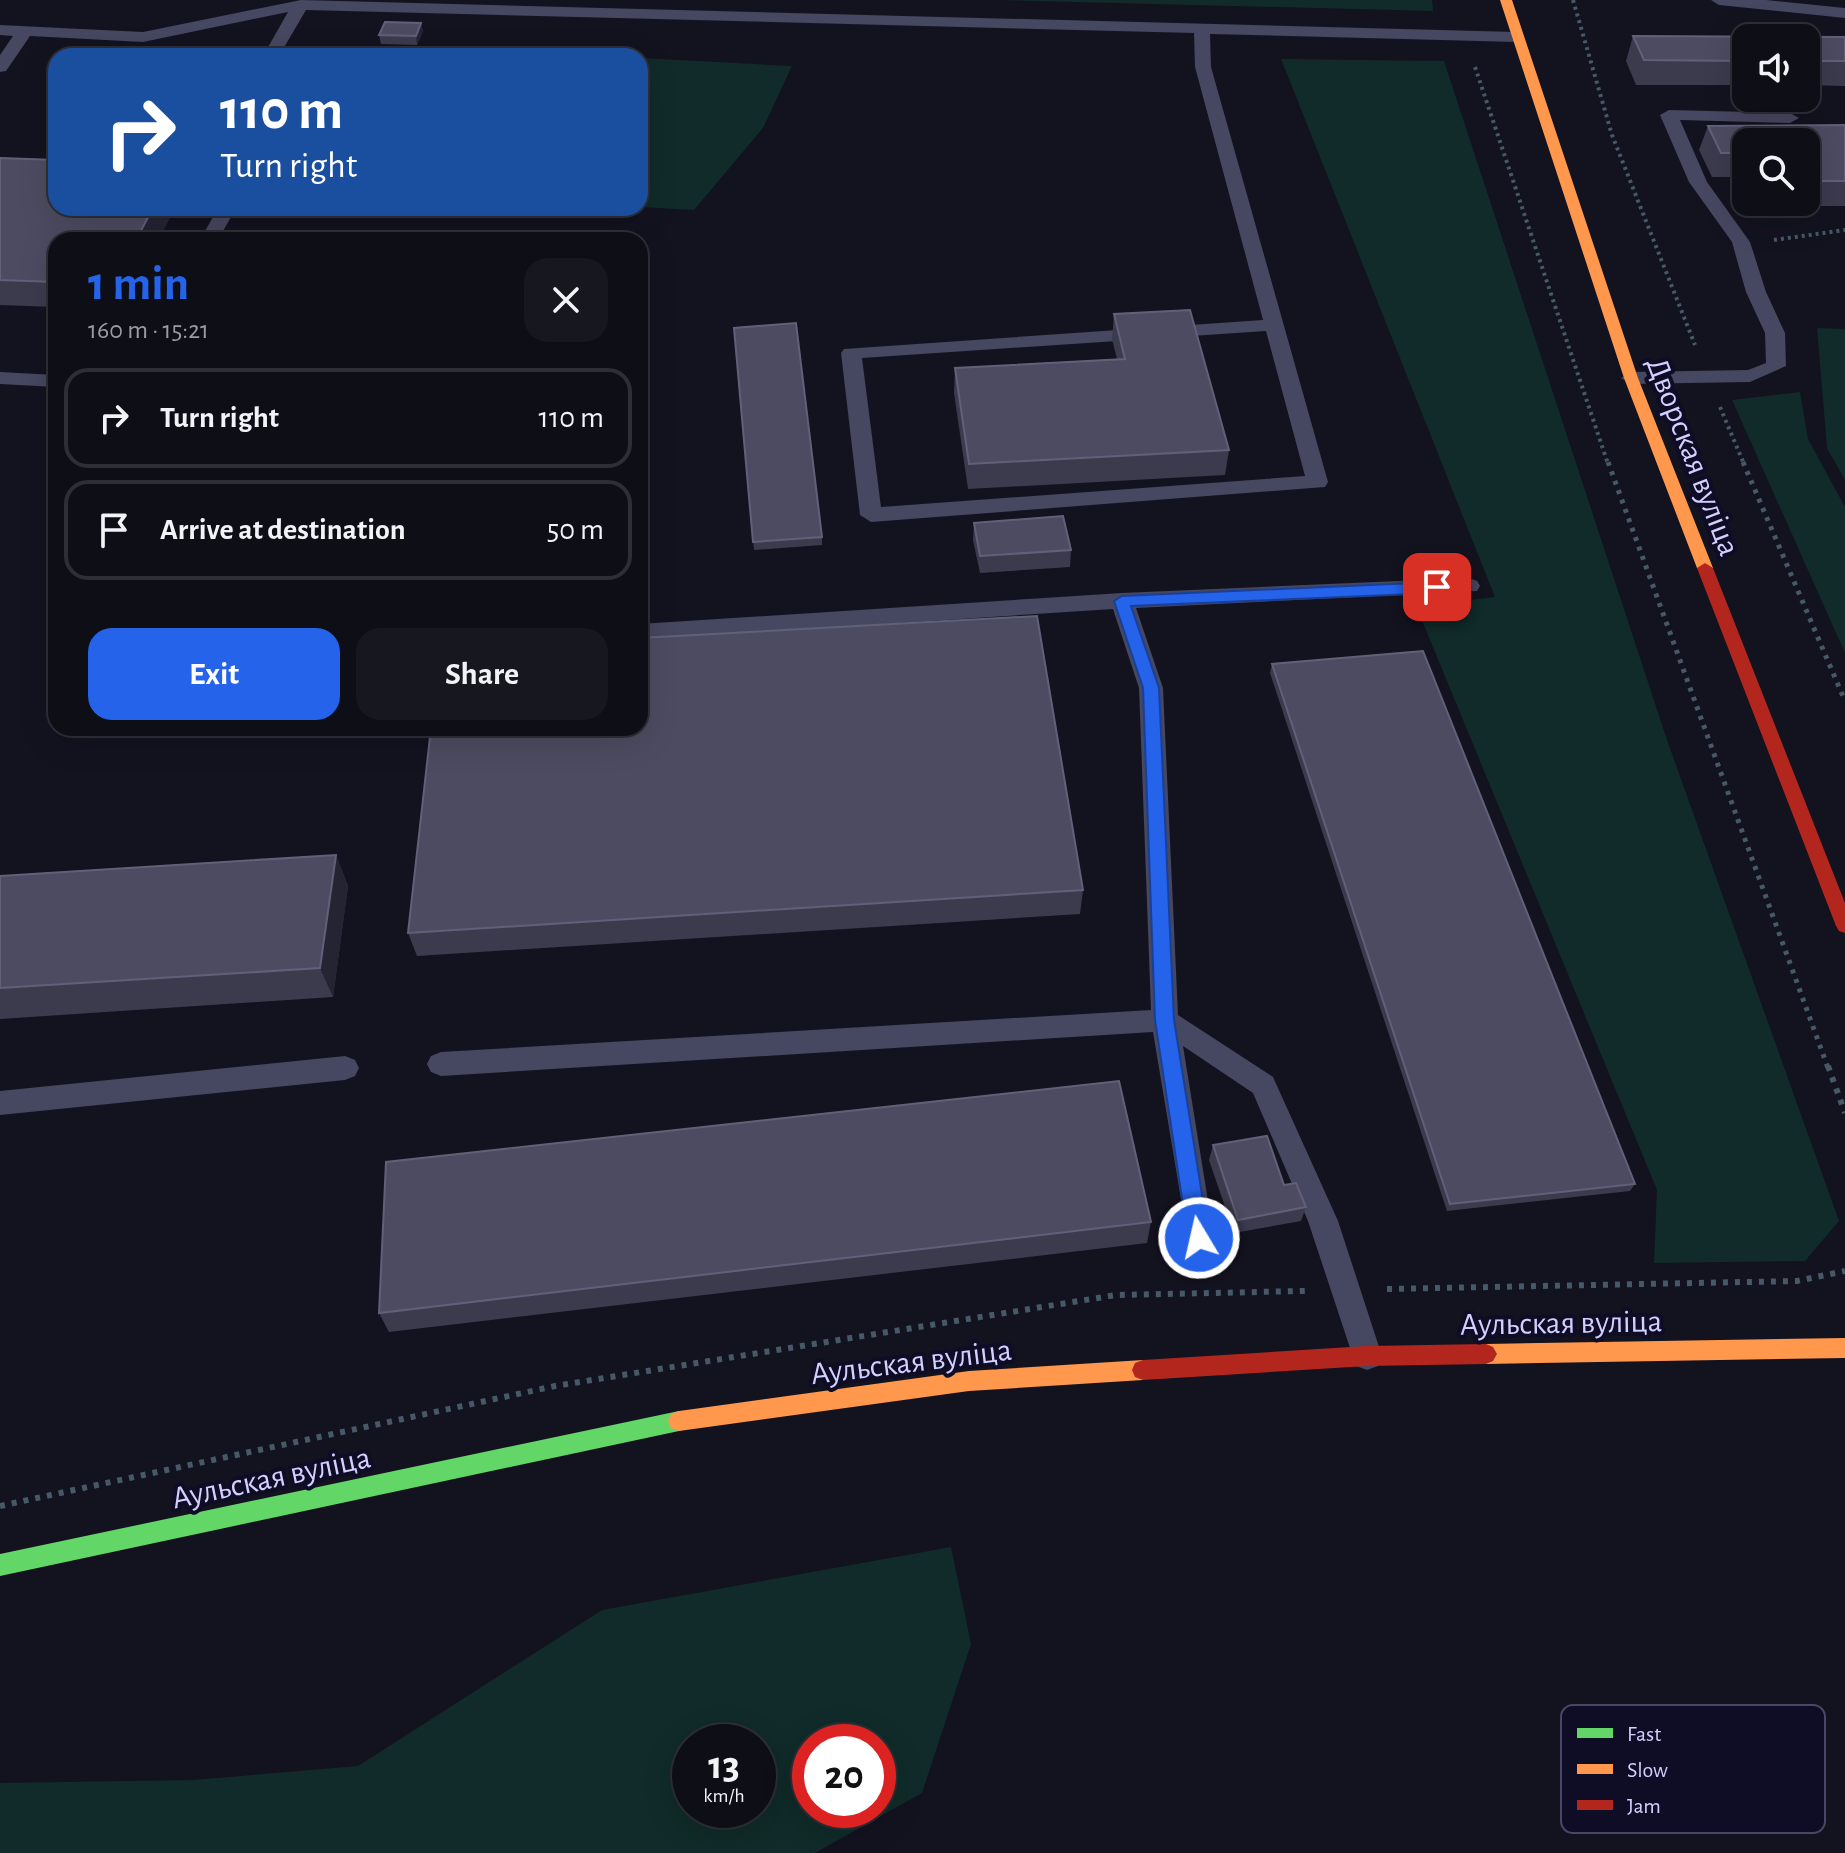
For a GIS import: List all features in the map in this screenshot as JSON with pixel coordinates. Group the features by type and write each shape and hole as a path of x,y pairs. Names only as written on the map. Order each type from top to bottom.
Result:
{"street":[{"name":"Дворская вуліца","path":"1506,0 1631,378 1845,926"},
{"name":"Аульская вуліца","path":"0,1565 685,1420 969,1381 1367,1356 1845,1348"}],"lane":[{"path":"1719,0 1845,13"},
{"path":"0,30 143,37 301,5 1516,37"},
{"path":"276,48 301,5"},
{"path":"1202,28 1203,67 1274,325 1317,482 871,515 851,353 1274,325"},
{"path":"0,67 25,31"},
{"path":"1631,378 1750,376 1776,366 1775,333 1756,292 1741,242 1698,182 1669,115 1790,118"},
{"path":"0,378 48,381"},
{"path":"648,631 1122,601 1469,586"},
{"path":"1122,601 1151,688 1165,1020 1199,1238"},
{"path":"441,1064 1165,1020 1263,1085 1323,1221 1367,1356"},
{"path":"0,1103 345,1068"}],"path":[{"path":"1468,34 1471,54 1599,438 1845,1113"},
{"path":"1741,242 1845,230"},
{"path":"0,1506 555,1386 1100,1298 1797,1281 1845,1271"}],"green space":[{"path":"999,0 1432,0 1433,11"},
{"path":"648,58 792,66 763,128 694,210 648,207"},
{"path":"1281,59 1444,61 1667,740 1839,1221 1805,1261 1654,1263 1657,1190 1416,606 1495,597"},
{"path":"1817,328 1845,329 1845,480 1827,448"},
{"path":"1800,392 1808,439 1845,507 1845,653 1732,400"},
{"path":"951,1547 971,1644 922,1793 896,1808 896,1724 792,1724 792,1828 860,1828 815,1853 0,1853 0,1783 193,1780 358,1766 602,1610"}],"building":[{"path":"385,22 421,23 416,36 379,35"},
{"path":"1633,36 1732,36 1732,61 1644,60"},
{"path":"1820,37 1845,37 1845,61 1820,61"},
{"path":"1845,125 1845,181 1820,181 1820,128 1732,128 1732,153 1721,153 1708,126"},
{"path":"0,158 48,160 48,216 149,216 140,232 48,232 48,282 0,280"},
{"path":"1190,310 1229,450 969,464 955,368 1125,359 1114,314"},
{"path":"796,323 822,537 753,542 734,328"},
{"path":"1063,516 1071,550 980,556 974,523"},
{"path":"1037,616 1083,890 408,933 430,736 648,736 648,638"},
{"path":"1423,651 1635,1184 1450,1204 1272,664"},
{"path":"336,855 320,968 0,988 0,876"},
{"path":"1119,1081 1151,1222 379,1313 386,1162"},
{"path":"1267,1136 1284,1185 1296,1183 1306,1207 1238,1220 1213,1145"}],"traffic: fast":[{"path":"0,1565 679,1421"}],"traffic: slow":[{"path":"1506,0 1631,378 1705,568"},
{"path":"1486,1354 1845,1348"},
{"path":"679,1421 969,1381 1143,1370"}],"traffic: jam":[{"path":"1705,568 1845,926"},
{"path":"1143,1370 1367,1356 1486,1354"}],"route":[{"path":"1199,1238 1165,1020 1151,688 1122,601 1437,587"}]}
